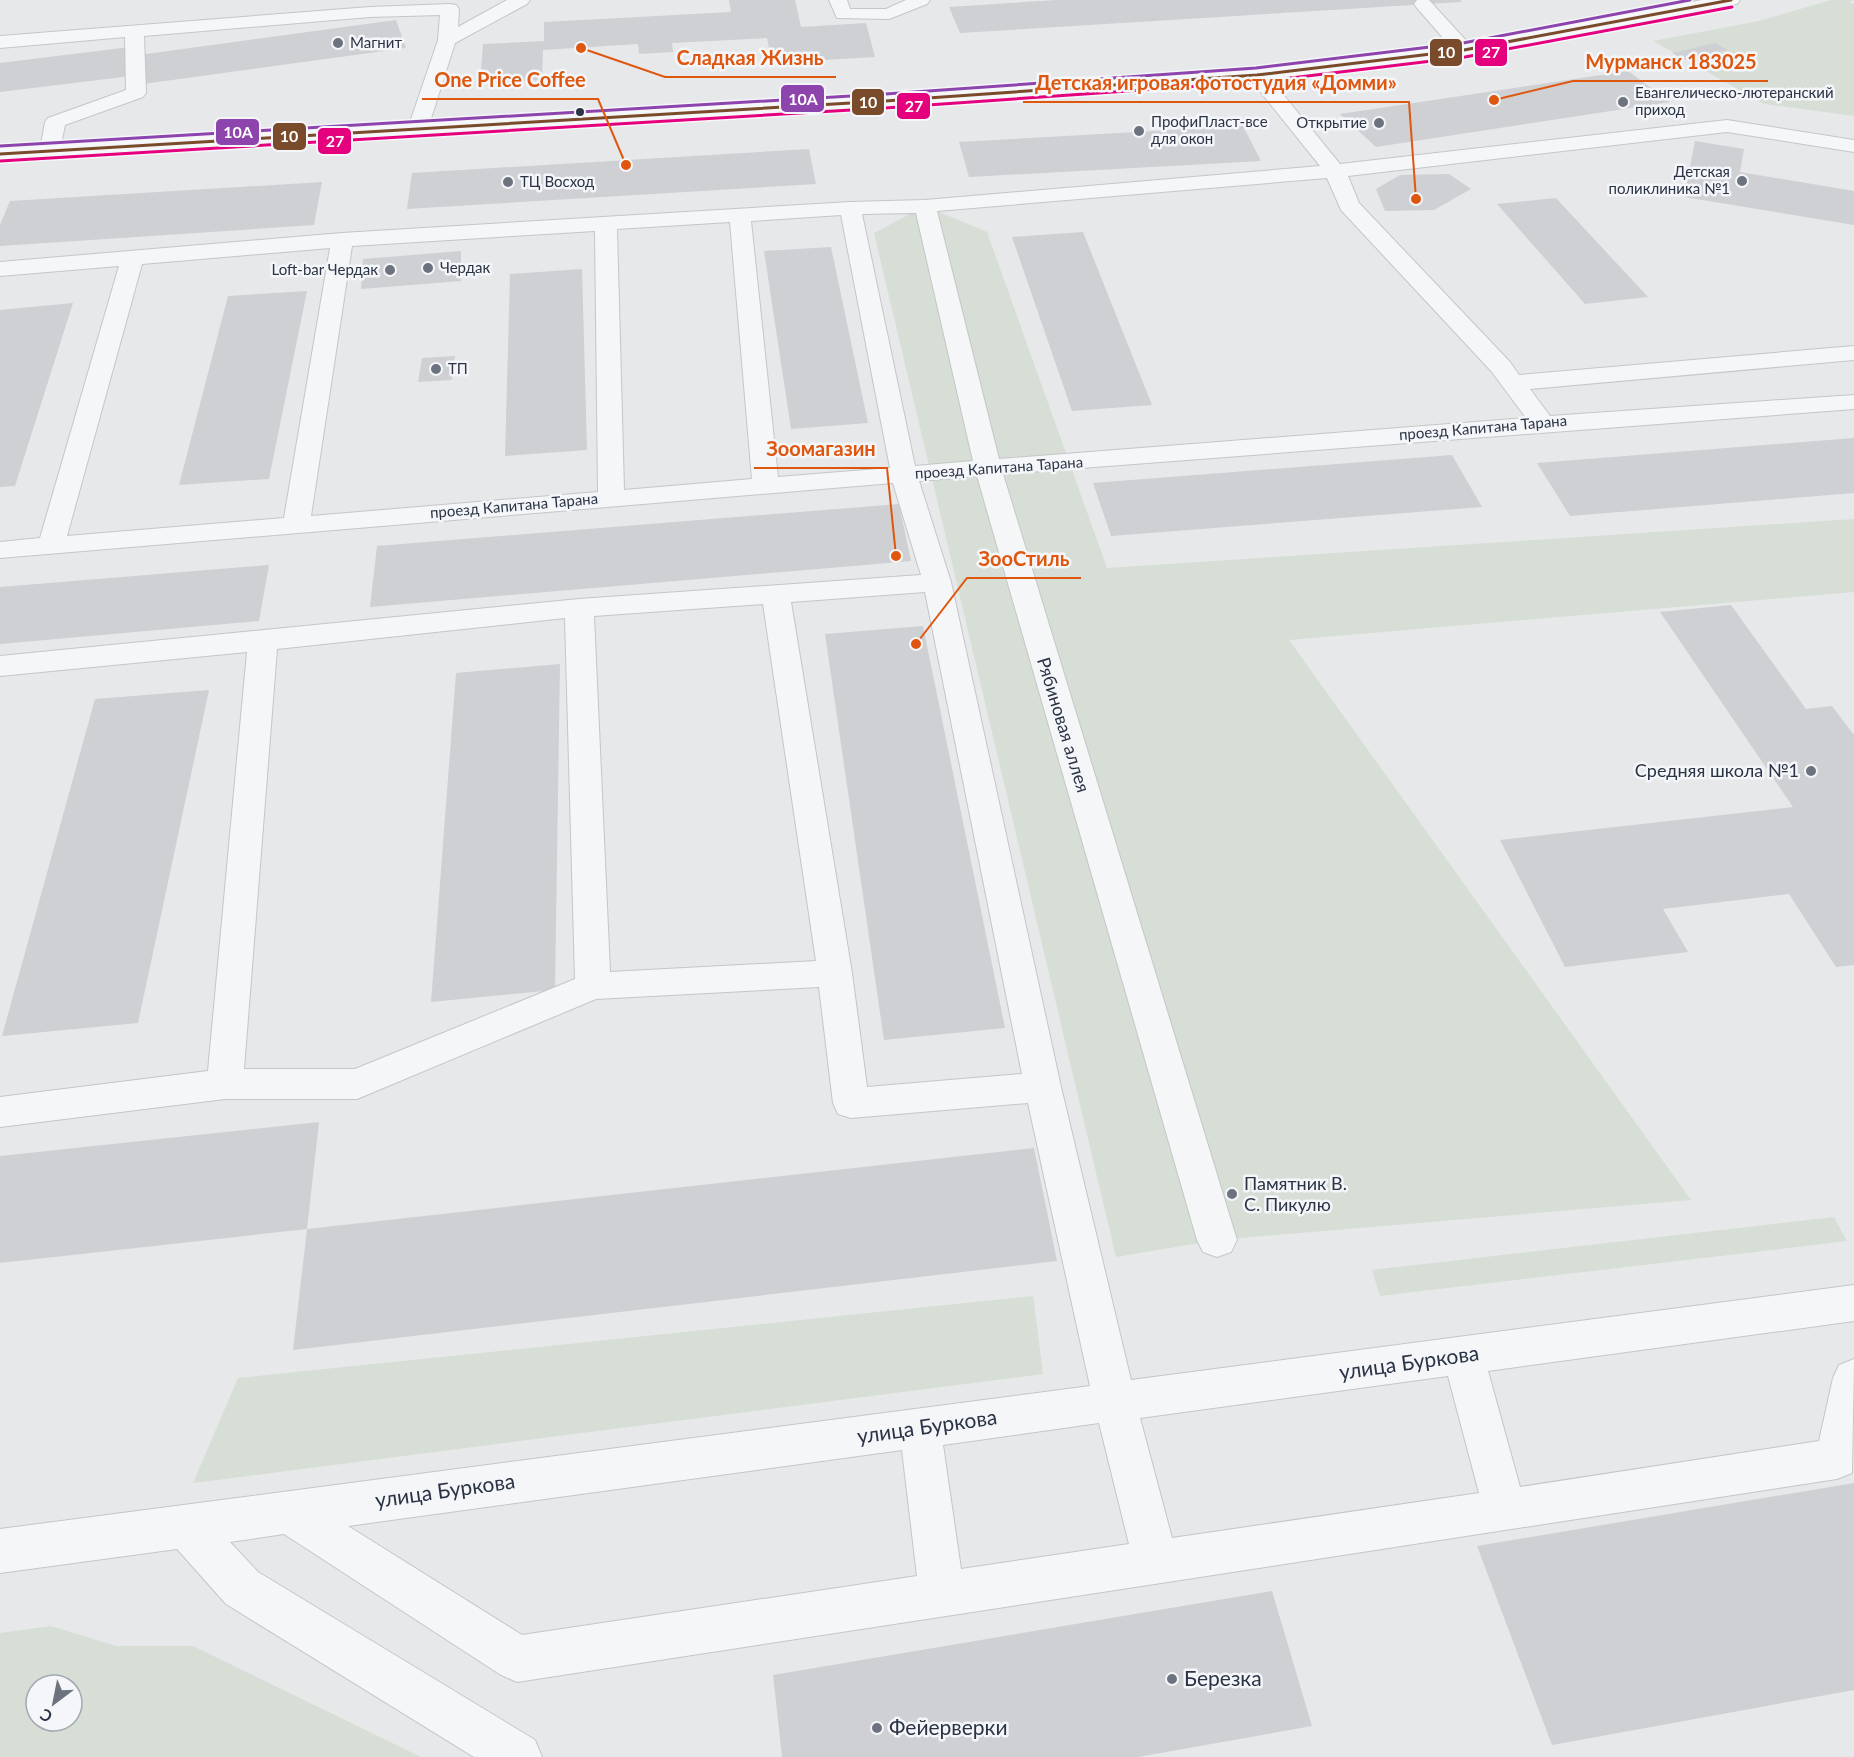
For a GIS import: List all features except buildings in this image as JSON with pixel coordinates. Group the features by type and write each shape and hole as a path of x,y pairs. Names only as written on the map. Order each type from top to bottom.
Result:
{"main road":[{"path":"0,154 885,101 1257,75 1464,50 1731,0"}],"street":[{"path":"447,40 521,0"},
{"path":"838,0 843,14 889,14 921,0"},
{"path":"1423,4 1464,50"},
{"path":"0,42 134,31 371,6 450,9 447,40 418,128"},
{"path":"50,150 55,122 136,93 134,31"},
{"path":"1257,75 1335,171 1349,205 1501,367 1542,423"},
{"path":"0,269 342,240 850,208 925,206 1335,171 1634,139 1727,126 1854,146"},
{"name":"Рябиновая аллея","path":"925,206 988,469 1216,1240"},
{"path":"850,208 904,475 937,582 1043,1087 1115,1402 1156,1562"},
{"path":"740,216 766,485"},
{"path":"606,225 611,498"},
{"path":"296,525 342,240"},
{"path":"51,546 132,258"},
{"path":"1513,383 1854,353"},
{"name":"проезд Капитана Тарана","path":"0,550 766,485 1542,423 1854,402"},
{"path":"0,666 579,608 937,582"},
{"path":"776,594 835,973 851,1103 1043,1087"},
{"path":"579,608 593,986"},
{"path":"225,1084 263,640"},
{"path":"0,1112 225,1084 357,1084 593,986 835,973"},
{"name":"улица Буркова","path":"0,1551 1854,1303"},
{"path":"1463,1355 1504,1510"},
{"path":"288,1512 517,1659 1837,1459 1854,1378"},
{"path":"920,1428 942,1595"},
{"path":"186,1526 242,1588 518,1757"}],"shaded area":[{"path":"1831,0 1854,0 1849,2 1854,4 1854,116 1764,104 1653,41 1759,21"},
{"path":"925,206 987,232 1107,568 1854,519 1854,592 1289,640 1691,1200 1217,1240 1116,1257 874,233"},
{"path":"1834,1217 1847,1241 1380,1296 1372,1270"},
{"path":"1033,1296 1043,1374 193,1483 238,1378"},
{"path":"51,1626 116,1646 193,1646 421,1757 0,1757 0,1633"}],"transit line":[{"name":"10А","path":"0,146 885,94 1256,68 1463,43 1690,0"},
{"name":"10","path":"0,154 885,101 1257,75 1464,50 1731,0"},
{"name":"27","path":"0,161 885,108 1258,82 1465,57 1732,7"}],"place":[{"name":"Магнит","path":"338,43"},
{"name":"Сладкая Жизнь","path":"581,48"},
{"name":"Мурманск 183025","path":"1494,100"},
{"name":"Евангелическо-лютеранский приход","path":"1623,102"},
{"name":"Открытие","path":"1379,123"},
{"name":"ПрофиПласт-все для окон","path":"1139,131"},
{"name":"One Price Coffee","path":"626,165"},
{"name":"Детская поликлиника №1","path":"1742,181"},
{"name":"ТЦ Восход","path":"508,182"},
{"name":"Детская игровая фотостудия «Домми»","path":"1416,199"},
{"name":"Чердак","path":"428,268"},
{"name":"Loft-bar Чердак","path":"390,270"},
{"name":"ТП","path":"436,369"},
{"name":"Зоомагазин","path":"896,556"},
{"name":"ЗооСтиль","path":"916,644"},
{"name":"Средняя школа №1","path":"1811,771"},
{"name":"Памятник В. С. Пикулю","path":"1232,1194"},
{"name":"Березка","path":"1172,1679"},
{"name":"Фейерверки","path":"877,1728"}]}
